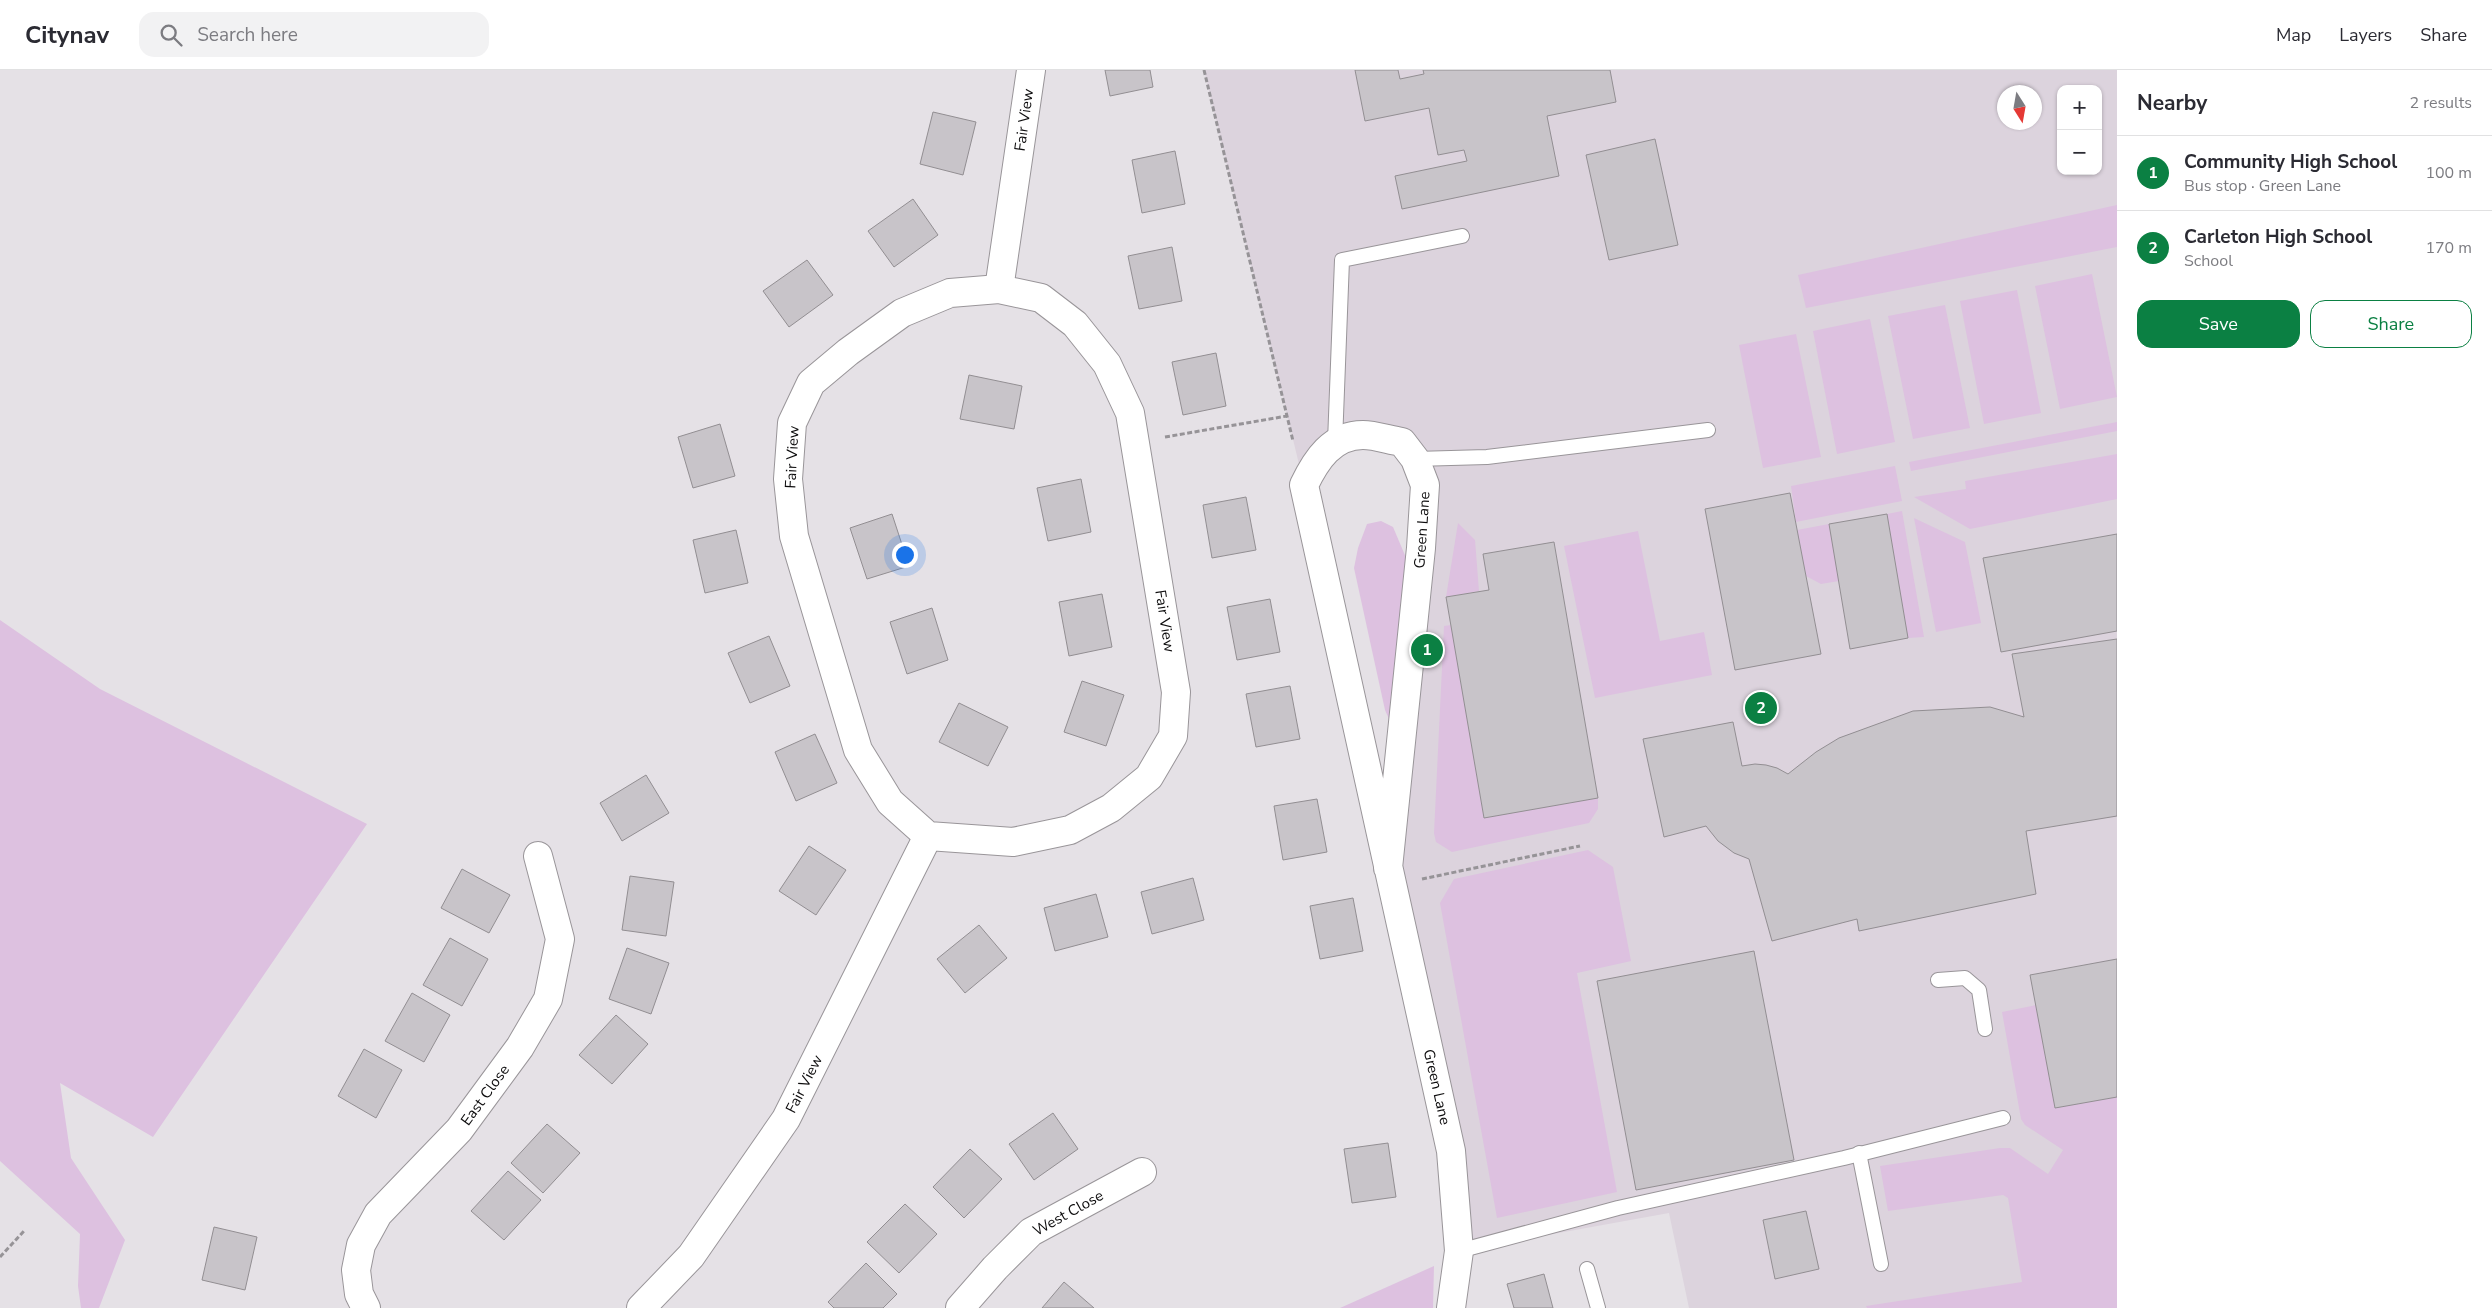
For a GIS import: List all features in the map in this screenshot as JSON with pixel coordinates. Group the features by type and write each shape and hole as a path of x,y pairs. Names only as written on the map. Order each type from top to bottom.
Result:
{"street":[{"name":"Fair View","path":"999,289 1031,70"},
{"name":"Fair View","path":"999,289 1041,298 1075,324 1107,364 1130,413 1134,438 1176,692 1173,736 1149,777 1111,808 1070,830 1013,842 928,836 890,802 858,750 794,536 788,479 792,423 811,383 848,352 902,313 950,293 999,289"},
{"name":"Green Lane","path":"1390,877 1422,539 1425,485 1415,459 1402,442 1362,435 1335,442 1316,460 1304,484 1390,877 1451,1151 1459,1251 1450,1308"},
{"name":"Fair View","path":"641,1308 691,1256 786,1119 928,836"},
{"name":"East Close","path":"366,1308 359,1294 356,1270 360,1245 378,1214 459,1130 520,1047 548,999 560,939 538,856"},
{"name":"West Close","path":"960,1308 995,1268 1032,1232 1142,1172"}],"lane":[{"path":"1335,442 1342,260 1462,236"},
{"path":"1415,459 1487,457 1708,430"},
{"path":"1938,980 1965,978 1979,990 1985,1029"},
{"path":"1459,1251 1618,1208 1860,1154 2003,1118"},
{"path":"1860,1154 1881,1264"},
{"path":"1587,1268 1598,1308"}],"path":[{"path":"1204,70 1304,484"},
{"path":"1134,438 1154,438 1287,416"},
{"path":"1390,877 1580,846"},
{"path":"0,1257 24,1230"}],"shaded area":[{"path":"1204,70 2117,70 2117,1308 1689,1308 1669,1213 1459,1251 1388,868 1415,459 1362,435 1304,485"},
{"path":"2117,205 2117,247 1806,308 1798,275"},
{"path":"2092,274 2117,397 2060,409 2035,286"},
{"path":"2017,290 2041,413 1984,424 1960,301"},
{"path":"1945,305 1970,428 1913,439 1888,316"},
{"path":"1870,319 1895,442 1837,454 1813,331"},
{"path":"1796,334 1821,457 1763,468 1739,345"},
{"path":"2117,422 2117,431 1911,471 1909,462"},
{"path":"2117,454 2117,499 1970,529 1914,497 1966,489 1965,481"},
{"path":"1895,466 1902,501 1796,522 1791,486"},
{"path":"1902,511 1924,637 1908,638 1887,514"},
{"path":"1914,518 1965,542 1981,623 1936,632"},
{"path":"1381,521 1393,527 1407,560 1393,728 1385,710 1354,568 1358,548 1367,524"},
{"path":"1458,523 1475,540 1479,591 1446,597"},
{"path":"1829,524 1839,581 1821,584 1806,576 1797,530"},
{"path":"1638,531 1660,641 1704,632 1712,675 1595,698 1564,546"},
{"path":"0,620 100,689 367,824 153,1137 60,1083 71,1158 125,1240 99,1308 81,1308 78,1286 80,1234 0,1161"},
{"path":"1451,625 1484,818 1598,798 1598,809 1589,823 1452,852 1436,842 1434,833 1444,626"},
{"path":"1588,850 1613,867 1631,961 1577,973 1617,1192 1497,1218 1440,903 1454,879"},
{"path":"2036,1005 2055,1108 2117,1097 2117,1308 1867,1308 1866,1306 2022,1282 2008,1198 2003,1195 1888,1211 1880,1166 2010,1148 2048,1174 2063,1150 2025,1125 2021,1119 2002,1012"},
{"path":"1434,1266 1433,1308 1340,1308"}],"building":[{"path":"1105,70 1150,70 1153,87 1110,96"},
{"path":"1355,70 1398,70 1400,79 1424,74 1423,70 1610,70 1616,102 1547,116 1559,176 1402,209 1395,176 1467,161 1464,150 1438,155 1429,108 1365,121"},
{"path":"933,112 976,122 963,175 920,164"},
{"path":"1655,139 1678,245 1609,260 1586,155"},
{"path":"1175,151 1185,204 1142,213 1132,160"},
{"path":"913,199 938,235 894,267 868,231"},
{"path":"1172,247 1182,301 1139,309 1128,256"},
{"path":"807,260 833,295 789,327 763,291"},
{"path":"1216,353 1226,406 1183,415 1172,362"},
{"path":"969,375 1022,386 1014,429 960,419"},
{"path":"720,424 735,476 693,488 678,437"},
{"path":"1081,479 1091,532 1048,541 1037,488"},
{"path":"1790,493 1821,654 1735,670 1705,509"},
{"path":"1246,497 1256,550 1212,558 1203,505"},
{"path":"892,514 909,566 867,579 850,528"},
{"path":"1887,514 1908,638 1850,649 1829,524"},
{"path":"736,530 748,583 705,593 693,540"},
{"path":"2117,534 2117,631 2001,652 1983,558"},
{"path":"1554,542 1598,798 1484,818 1446,597 1489,590 1483,554"},
{"path":"1102,594 1112,647 1069,656 1059,602"},
{"path":"1270,599 1280,652 1237,660 1227,607"},
{"path":"932,608 948,660 907,674 890,622"},
{"path":"769,636 790,686 750,703 728,653"},
{"path":"2117,639 2117,816 2026,831 2036,894 1859,931 1857,919 1772,941 1749,859 1734,853 1718,841 1706,826 1664,837 1643,739 1733,722 1742,766 1766,765 1788,774 1816,752 1839,738 1913,711 1990,707 2024,717 2012,654"},
{"path":"1082,681 1124,695 1106,746 1064,732"},
{"path":"1290,686 1300,739 1256,747 1246,694"},
{"path":"959,703 1008,727 988,766 939,742"},
{"path":"815,734 837,783 796,801 775,752"},
{"path":"646,775 669,813 622,841 600,803"},
{"path":"1317,799 1327,852 1283,860 1274,806"},
{"path":"809,846 846,870 816,915 779,891"},
{"path":"462,869 510,895 489,933 441,908"},
{"path":"630,876 674,882 666,936 622,930"},
{"path":"1193,878 1204,920 1152,934 1141,892"},
{"path":"1096,894 1108,937 1055,951 1044,908"},
{"path":"1353,898 1363,951 1320,959 1310,906"},
{"path":"979,925 1007,958 965,993 937,959"},
{"path":"450,938 488,959 462,1006 423,985"},
{"path":"627,948 669,963 651,1014 609,999"},
{"path":"1754,951 1794,1160 1636,1190 1597,981"},
{"path":"2117,959 2117,1097 2055,1108 2030,975"},
{"path":"412,993 450,1015 424,1062 385,1041"},
{"path":"616,1015 648,1044 612,1084 579,1055"},
{"path":"364,1049 402,1070 376,1118 338,1096"},
{"path":"1053,1113 1078,1149 1034,1180 1009,1144"},
{"path":"547,1124 580,1153 543,1193 511,1163"},
{"path":"1388,1143 1396,1197 1352,1203 1344,1149"},
{"path":"970,1149 1002,1179 964,1218 933,1187"},
{"path":"508,1171 541,1200 504,1240 471,1211"},
{"path":"905,1204 937,1234 899,1273 867,1242"},
{"path":"1806,1211 1819,1269 1775,1279 1763,1220"},
{"path":"214,1227 257,1237 245,1290 202,1280"},
{"path":"866,1263 897,1294 883,1308 834,1308 828,1302"},
{"path":"1544,1274 1553,1308 1514,1308 1507,1284"},
{"path":"1064,1282 1094,1308 1042,1308"}],"place":[{"name":"Community High School","path":"1427,650"},
{"name":"Carleton High School","path":"1761,708"}]}
